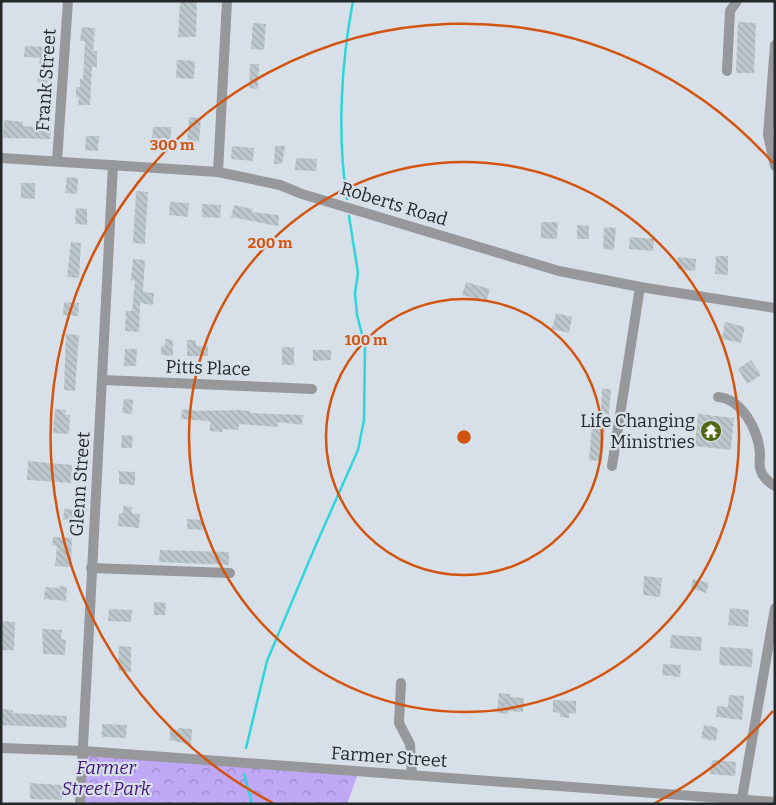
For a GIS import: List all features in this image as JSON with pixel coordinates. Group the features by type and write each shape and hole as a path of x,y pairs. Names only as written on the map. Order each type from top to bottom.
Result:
{"street":[{"name":"Frank Street","path":"57,161 68,1"},
{"path":"218,172 227,1"},
{"path":"727,71 730,11 738,1"},
{"path":"775,45 768,135 775,166"},
{"name":"Roberts Road","path":"1,158 218,172 280,185 302,194 559,271 640,287 775,308"},
{"name":"Glenn Street","path":"80,804 113,165"},
{"path":"612,466 640,287"},
{"name":"Pitts Place","path":"103,380 312,389"},
{"path":"718,397 727,398 744,412 757,436 760,470 766,480 775,486"},
{"path":"91,568 230,574"},
{"path":"741,802 775,608"},
{"path":"401,683 399,723 410,744 412,775"},
{"name":"Farmer Street","path":"1,748 84,751 741,802 775,802"}],"green space":[{"name":"Farmer Street Park","path":"80,751 360,768 347,804 79,804"}],"building":[{"path":"180,1 197,1 196,37 178,37"},
{"path":"738,22 756,23 754,73 736,73"},
{"path":"253,23 266,24 264,50 251,49"},
{"path":"82,27 95,28 93,51 97,51 97,67 92,67 90,105 78,105 79,97 76,97 76,87 80,87 80,79 83,79 85,41 80,41"},
{"path":"25,46 49,47 48,83 37,82 40,58 24,57"},
{"path":"177,60 195,61 194,79 176,78"},
{"path":"250,64 259,64 258,89 249,88"},
{"path":"189,117 201,118 199,142 187,141"},
{"path":"4,120 23,122 23,126 51,128 50,139 3,138"},
{"path":"153,127 171,127 171,139 152,139"},
{"path":"86,136 99,136 98,151 85,150"},
{"path":"232,146 254,148 253,161 231,159"},
{"path":"275,146 285,146 282,164 274,164"},
{"path":"296,158 317,159 316,171 295,170"},
{"path":"67,177 78,178 77,194 65,193"},
{"path":"21,183 35,183 35,199 21,198"},
{"path":"136,191 148,192 145,244 133,243"},
{"path":"170,202 189,203 188,217 169,215"},
{"path":"202,204 221,205 220,218 202,217"},
{"path":"234,205 253,209 252,212 279,215 278,226 231,217"},
{"path":"76,208 87,209 87,225 75,224"},
{"path":"541,222 558,222 557,239 541,238"},
{"path":"577,225 589,226 589,239 577,239"},
{"path":"604,227 616,228 614,250 603,249"},
{"path":"630,237 654,239 653,251 629,249"},
{"path":"71,242 81,243 79,278 67,277"},
{"path":"716,256 728,256 728,275 715,274"},
{"path":"678,257 696,259 695,271 677,269"},
{"path":"133,259 145,260 143,292 154,293 153,305 140,303 139,332 125,331 126,311 132,311 135,281 131,280"},
{"path":"466,282 490,289 486,302 462,295"},
{"path":"64,302 79,303 78,316 63,315"},
{"path":"556,313 572,317 569,333 552,329"},
{"path":"725,322 745,327 741,343 722,339"},
{"path":"66,334 79,335 75,391 64,390"},
{"path":"165,339 173,340 173,356 161,355 161,346 165,346"},
{"path":"187,340 196,340 196,346 208,346 208,356 187,356"},
{"path":"282,347 294,347 294,365 282,365"},
{"path":"125,349 137,349 136,366 124,366"},
{"path":"313,350 331,350 331,360 313,361"},
{"path":"751,360 761,375 747,384 738,369"},
{"path":"602,389 611,389 609,414 601,413"},
{"path":"124,399 133,400 132,414 122,413"},
{"path":"55,409 66,410 65,415 70,415 69,434 53,433"},
{"path":"182,409 196,411 239,410 250,411 250,413 303,415 302,425 278,422 278,427 239,424 239,430 223,429 223,432 210,431 210,421 181,419"},
{"path":"698,414 734,418 731,450 695,446"},
{"path":"592,426 605,427 602,461 589,460"},
{"path":"122,435 133,436 132,448 121,448"},
{"path":"28,461 72,465 71,483 27,480"},
{"path":"119,471 135,472 135,485 119,484"},
{"path":"123,506 132,507 132,514 140,514 139,528 118,526 119,513 123,513"},
{"path":"64,509 78,510 78,519 63,520"},
{"path":"187,519 203,520 203,530 187,529"},
{"path":"53,537 72,538 71,567 55,566 57,546 52,545"},
{"path":"160,550 229,552 229,565 159,562"},
{"path":"644,576 662,578 660,597 643,595"},
{"path":"693,579 709,583 706,593 691,588"},
{"path":"59,586 67,587 66,601 44,599 45,587 59,588"},
{"path":"154,602 166,603 165,615 154,615"},
{"path":"730,608 749,610 748,627 728,625"},
{"path":"109,609 132,610 131,622 108,621"},
{"path":"2,621 15,622 14,650 2,650"},
{"path":"42,629 62,630 61,639 66,640 65,655 43,654"},
{"path":"671,635 702,637 701,651 670,648"},
{"path":"119,646 131,647 131,672 118,671"},
{"path":"720,647 753,649 752,667 719,665"},
{"path":"663,664 681,665 680,677 662,675"},
{"path":"499,693 511,694 510,697 524,698 523,712 508,711 508,714 497,713"},
{"path":"729,695 744,696 742,720 716,717 717,706 728,707"},
{"path":"553,700 576,701 576,714 569,713 569,718 560,717 560,713 553,712"},
{"path":"1,709 13,710 13,713 67,716 66,728 1,725"},
{"path":"102,724 127,725 126,738 102,737"},
{"path":"704,725 718,728 716,741 701,738"},
{"path":"178,728 192,729 191,745 170,740 170,729 178,730"},
{"path":"712,760 736,762 735,776 710,774"},
{"path":"30,783 62,785 62,800 30,799"}],"waterway":[{"path":"347,199 341,125 343,75 353,1"},
{"path":"246,748 267,661 358,450 364,420 365,346 357,315 355,293 358,273 349,216"},
{"path":"244,774 252,804"}],"place":[{"name":"Life Changing Ministries","path":"711,431"}]}
